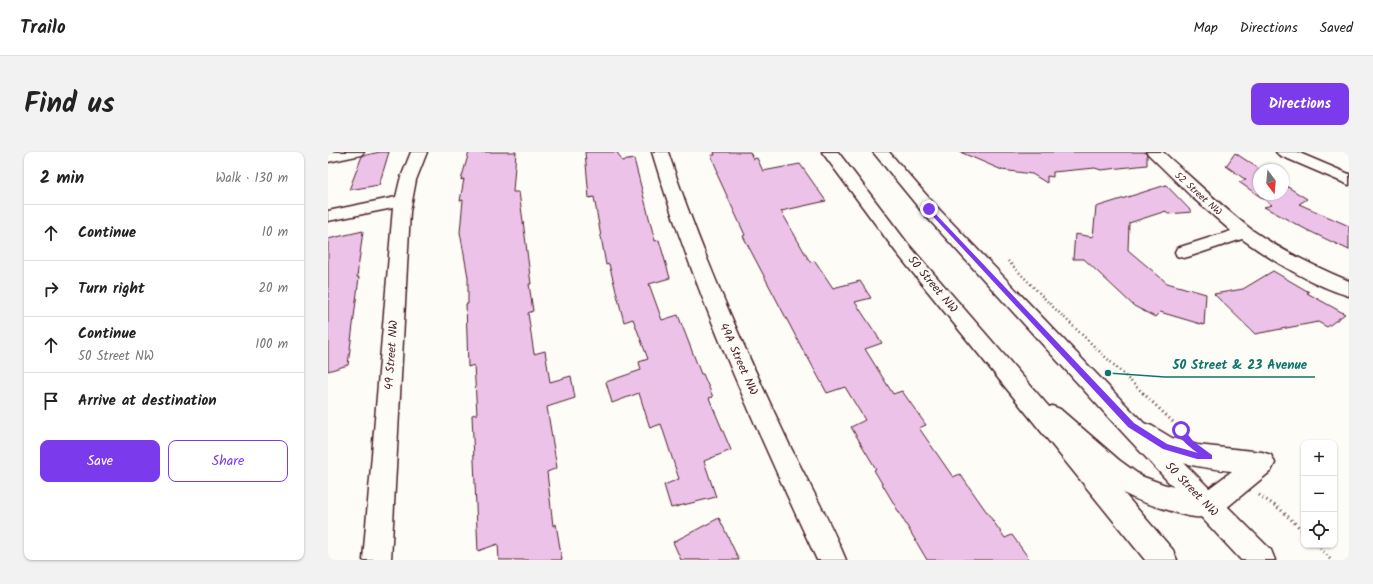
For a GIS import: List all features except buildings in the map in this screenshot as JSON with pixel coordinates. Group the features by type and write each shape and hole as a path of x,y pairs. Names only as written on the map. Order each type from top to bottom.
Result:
{"street":[{"path":"328,157 356,152"},
{"name":"49 Street NW","path":"377,560 402,201 408,180 419,152"},
{"name":"49A Street NW","path":"660,152 683,221 713,300 785,462 832,560"},
{"name":"50 Street NW","path":"830,152 902,248 1163,560"},
{"name":"50 Street NW","path":"881,152 929,209 1131,425 1261,560"},
{"name":"52 Street NW","path":"1154,152 1218,210 1245,232 1289,261 1349,289"},
{"path":"1284,152 1349,180"},
{"path":"328,216 402,201"},
{"path":"1184,252 1245,232"},
{"path":"1016,384 1110,468 1132,484 1161,496 1191,505 1209,505 1262,463 1191,454 1165,447 1131,425"}],"path":[{"path":"1004,257 1049,303 1175,425"},
{"path":"1240,480 1280,509 1301,529"},
{"path":"1319,548 1331,560"}],"place":[{"name":"50 Street & 23 Avenue","path":"1108,373"}],"route":[{"path":"929,209 1131,425 1165,447 1197,456 1210,457 1191,443 1181,430"}]}
